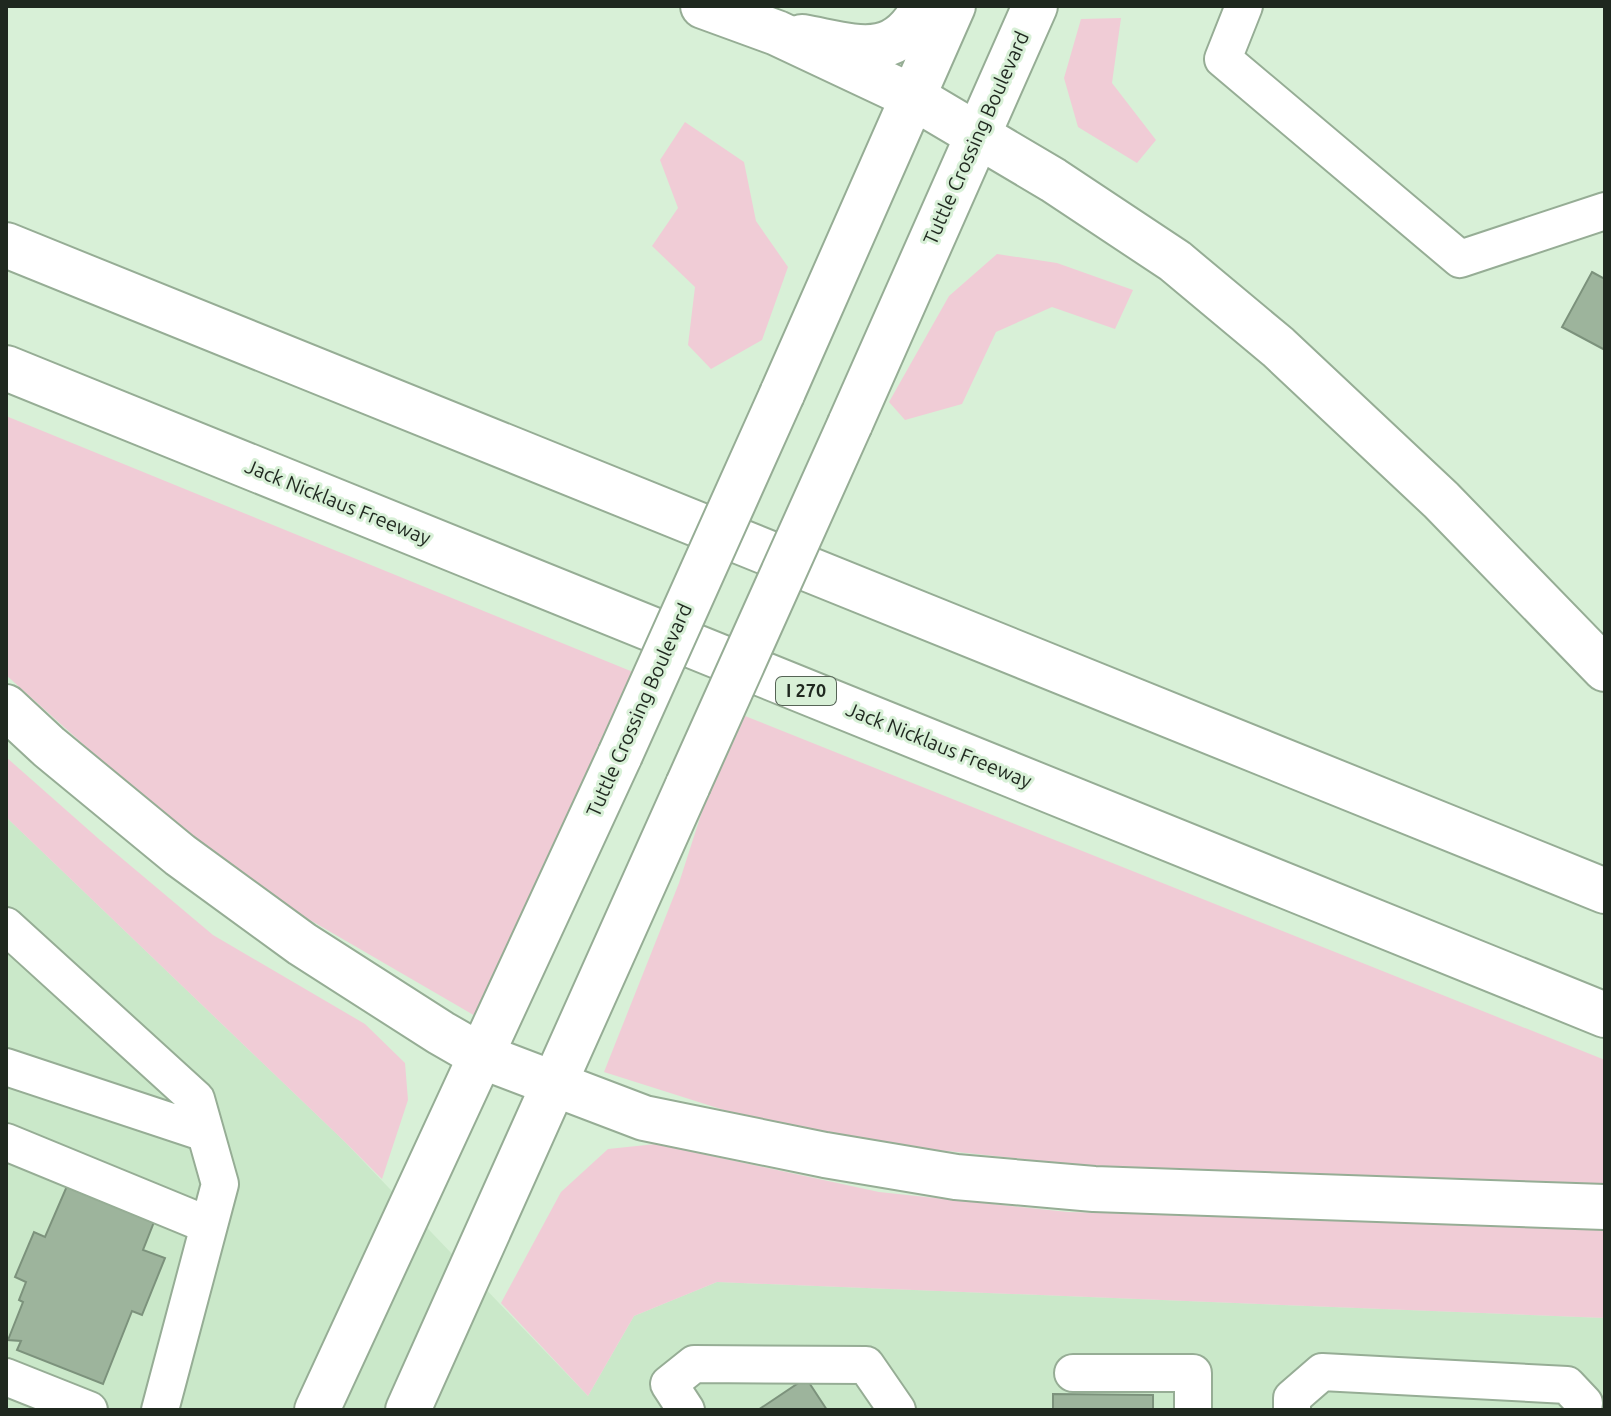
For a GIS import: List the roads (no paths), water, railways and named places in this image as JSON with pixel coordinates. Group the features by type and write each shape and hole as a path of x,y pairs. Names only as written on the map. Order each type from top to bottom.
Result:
{"main road":[{"path":"703,6 777,33 913,97 1053,180 1175,261 1278,347 1441,500 1605,669"},
{"path":"777,33 861,49 884,45 903,37 924,6"},
{"name":"Tuttle Crossing Boulevard","path":"317,1410 620,755 953,6"},
{"name":"Tuttle Crossing Boulevard","path":"408,1410 1035,6"},
{"path":"6,245 1605,891"},
{"name":"Jack Nicklaus Freeway","path":"6,368 1605,1015"},
{"path":"6,707 49,747 180,855 289,936 481,1056 644,1118 825,1155 956,1177 1094,1189 1605,1207"}],"lane":[{"path":"1244,6 1223,59 1460,259 1605,211"},
{"path":"6,926 196,1099 220,1184 160,1410"},
{"path":"6,1067 205,1133"},
{"path":"6,1142 208,1225"},
{"path":"686,1410 669,1384 694,1364 710,1364 866,1365 897,1410"},
{"path":"1292,1410 1292,1398 1322,1372 1567,1385 1584,1403 1583,1410"},
{"path":"1073,1373 1193,1373 1193,1410"},
{"path":"6,1377 89,1410"}]}
